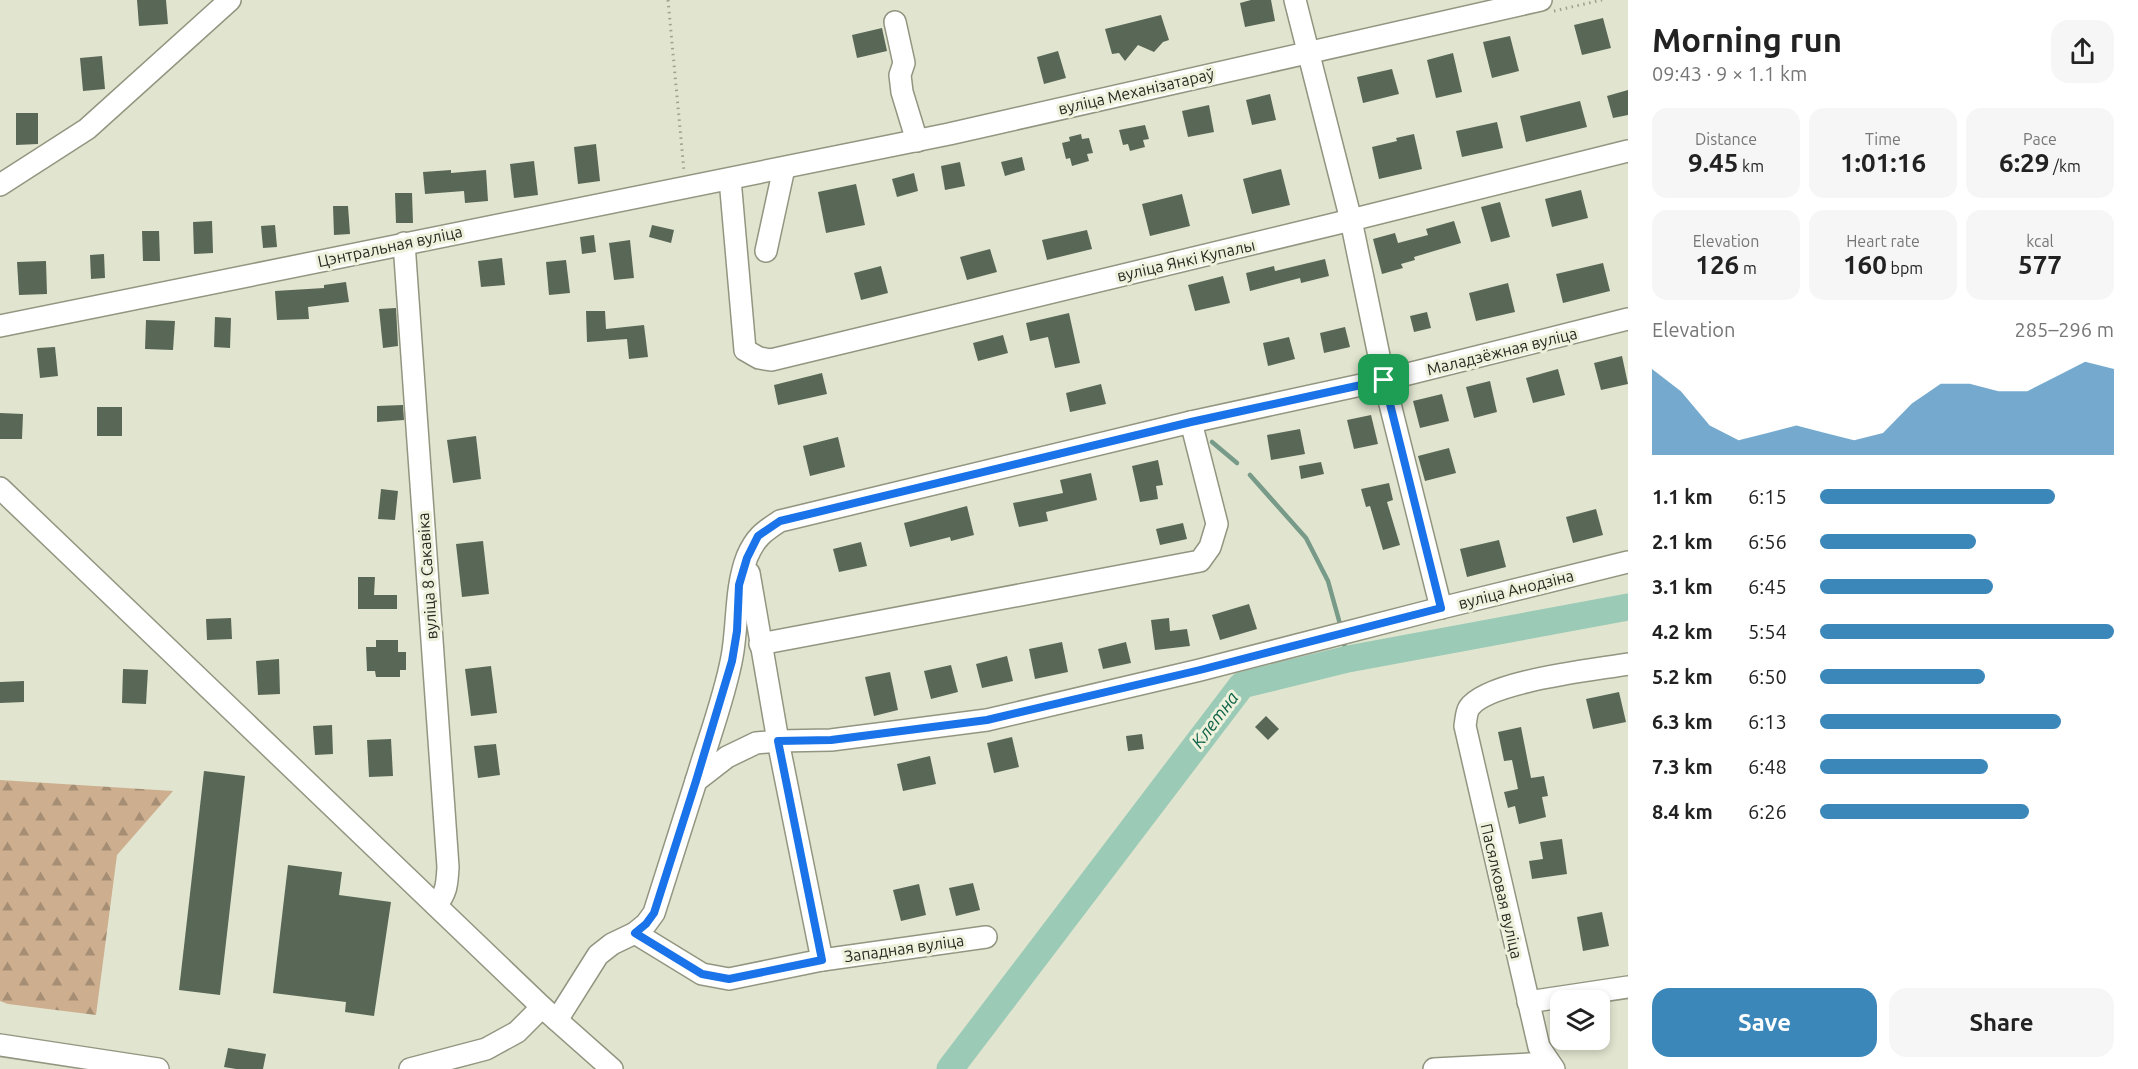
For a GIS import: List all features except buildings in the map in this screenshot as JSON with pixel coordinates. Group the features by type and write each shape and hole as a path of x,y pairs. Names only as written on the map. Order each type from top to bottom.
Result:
{"street":[{"path":"0,185 87,129 230,0"},
{"path":"1295,0 1351,220 1384,380 1441,608"},
{"name":"вуліца Механізатараў","path":"730,179 917,141 1541,0"},
{"path":"895,22 904,63 900,75 902,92 917,141"},
{"name":"вуліца Янкі Купалы","path":"730,179 745,350 759,358 771,360 1628,151"},
{"path":"766,251 784,168"},
{"name":"Цэнтральная вуліца","path":"0,326 730,179"},
{"name":"вуліца 8 Сакавіка","path":"404,243 447,867 447,886 444,896 436,905"},
{"name":"Маладзёжная вуліца","path":"747,558 758,536 780,521 1191,422 1384,380 1628,319"},
{"path":"760,644 1200,561 1210,547 1217,525 1191,422"},
{"path":"0,488 549,1014 612,1069"},
{"path":"747,558 778,741 822,960"},
{"path":"410,1069 486,1049 549,1014 582,978 598,955 612,944 635,933 654,913 732,661 737,631 739,585 747,558"},
{"name":"вуліца Анодзіна","path":"696,781 727,757 756,743 831,740 987,720 1200,670 1628,562"},
{"name":"Пасялковая вуліца","path":"1551,1066 1539,1047 1464,726 1468,709 1481,697 1507,686 1628,664"},
{"name":"Западная вуліца","path":"635,933 702,974 729,979 822,960 986,937"},
{"path":"1528,1002 1628,987"},
{"path":"0,1045 158,1069"},
{"path":"1434,1069 1551,1066"}],"path":[{"path":"668,0 685,187"}],"green space":[{"path":"0,780 173,791 117,855 96,1015 8,1004 0,1001"}],"waterway":[{"path":"1212,442 1237,463"},
{"path":"1250,475 1306,538 1328,581 1340,624"},
{"name":"Клетна","path":"950,1069 1242,685 1348,659 1628,607"},
{"path":"1344,644 1348,659"}],"route":[{"path":"1384,380 1441,608 1200,670 987,720 831,740 778,741 822,960 729,979 702,974 635,933 654,913 696,781 732,661 737,631 739,585 747,558 758,536 780,521 1191,422 1384,380"}]}
